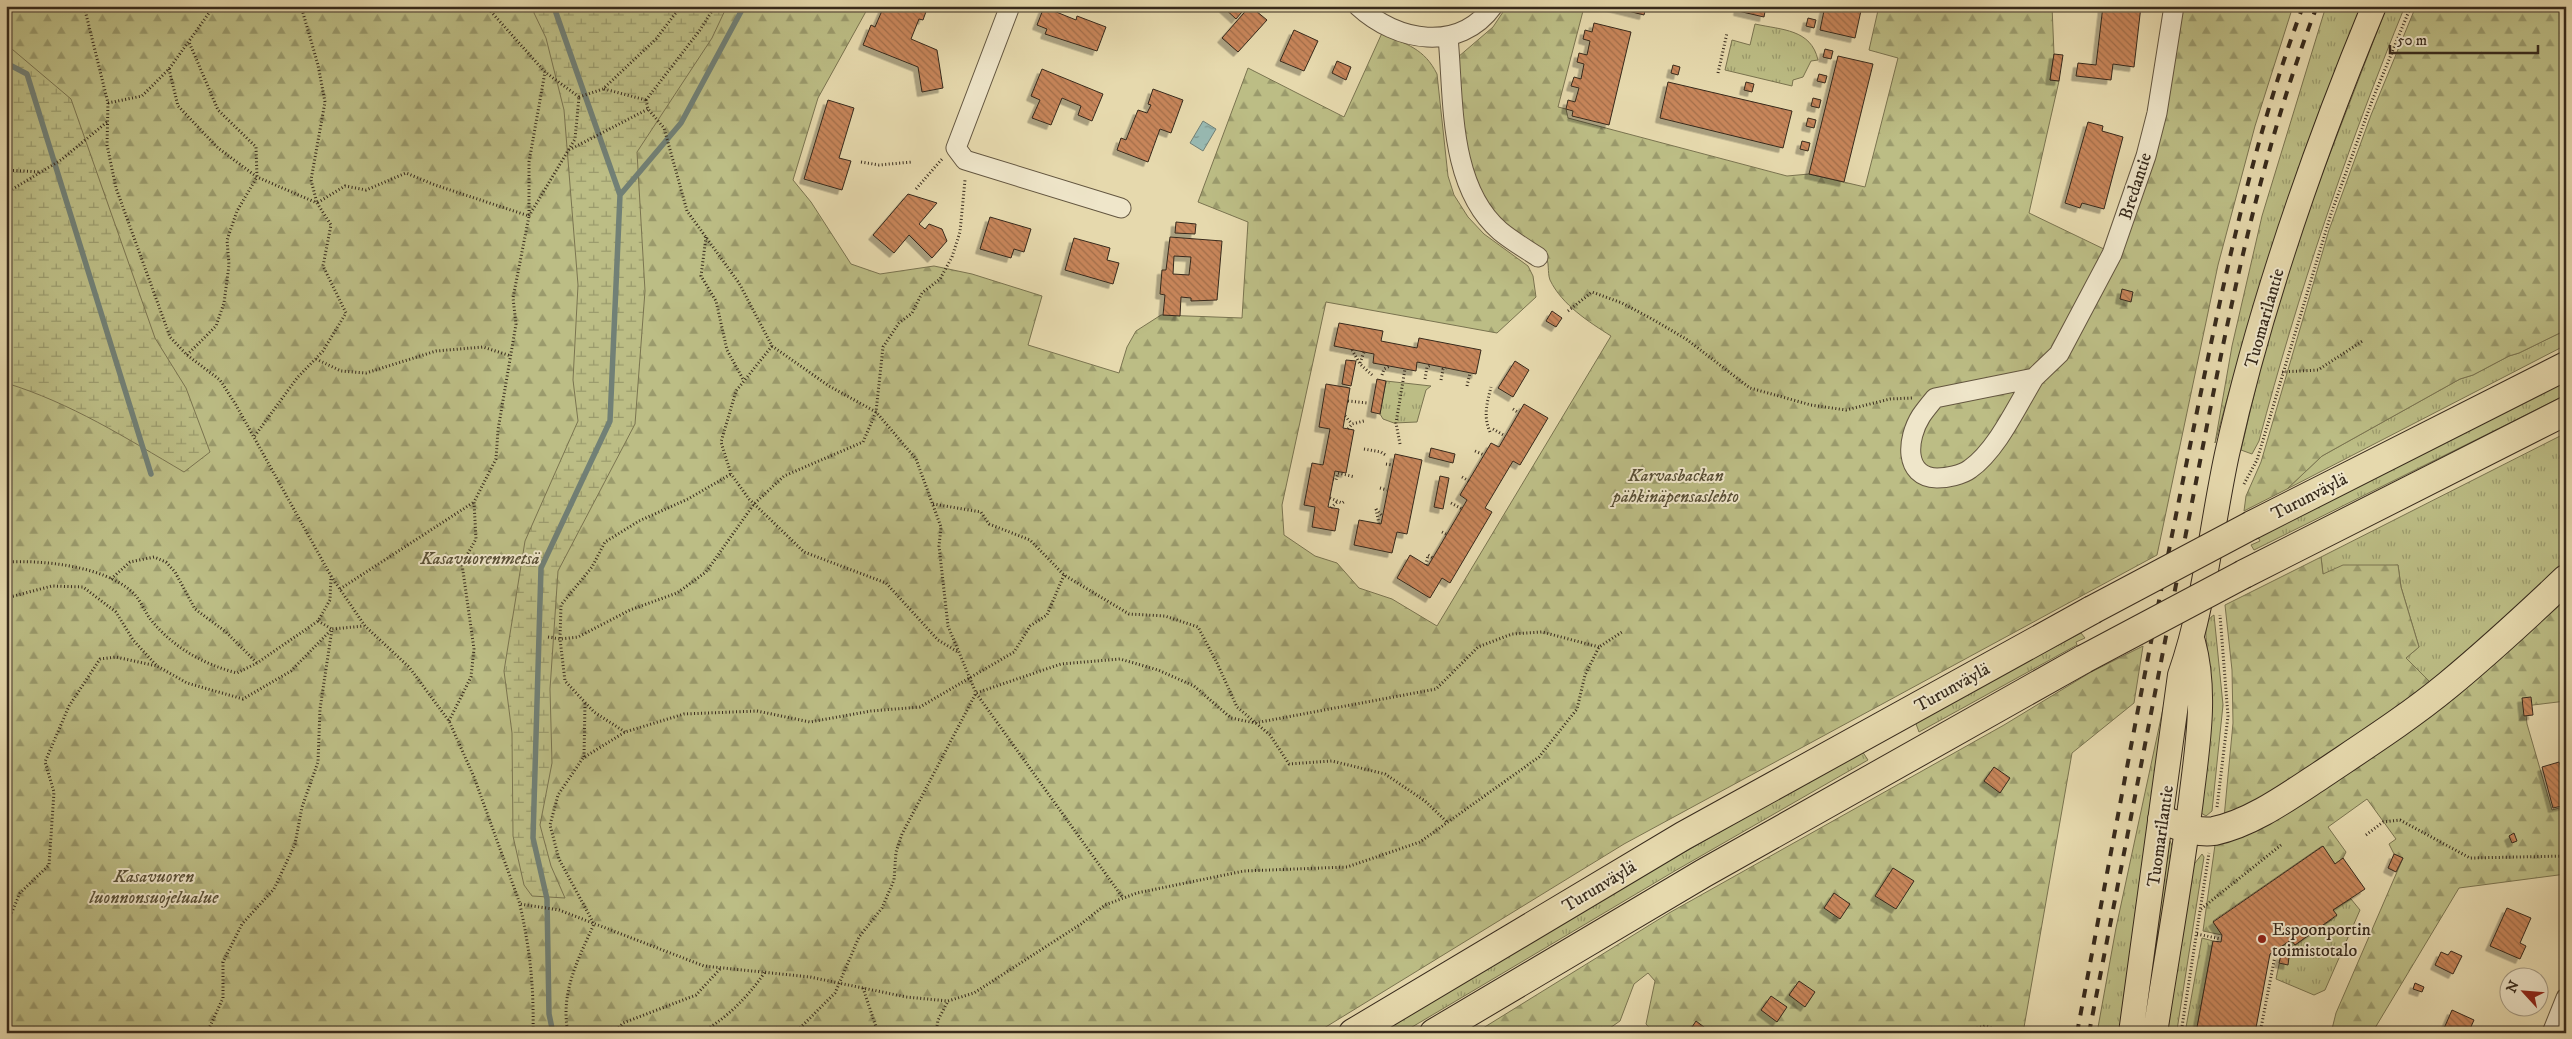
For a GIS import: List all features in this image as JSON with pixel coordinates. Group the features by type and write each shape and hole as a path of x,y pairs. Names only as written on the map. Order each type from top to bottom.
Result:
{"highway":[{"name":"Turunväylä","path":"1353,1033 1683,836 2092,610 2252,525 2566,366"},
{"path":"1434,1033 1704,873 2084,659 2244,574 2566,411"},
{"path":"2188,826 2250,817 2284,798 2381,735 2447,686 2566,579"}],"main road":[{"name":"Tuomarilantie","path":"2155,1033 2188,826 2200,730 2198,661 2192,641 2227,454 2255,346 2299,202 2374,6"},
{"name":"Tuomarilantie","path":"2132,1033 2188,826"}],"street":[{"path":"1010,6 961,154 1121,208"},
{"path":"1358,6 1381,24 1400,32 1423,38 1448,36 1473,28 1493,6"},
{"name":"Bredantie","path":"1935,398 1920,417 1910,444 1912,464 1917,472 1929,478 1946,478 1970,469 1991,447 2034,378 2060,354 2112,254 2146,156 2157,113 2174,6"},
{"path":"1448,36 1459,150 1464,178 1483,212 1500,231 1538,257"},
{"path":"1935,398 2034,378"},
{"path":"2552,1033 2566,998"}],"path":[{"path":"84,6 108,103 107,145 116,188 170,337 188,355 220,380 331,576 365,626 409,666 449,721 474,776 520,904 529,948 534,990 533,1033"},
{"path":"108,103 142,96 169,69 214,6"},
{"path":"254,437 297,378 323,352 346,313 323,266 331,225 316,202 311,180 325,102 318,65 301,6"},
{"path":"486,6 545,72 580,97"},
{"path":"580,97 603,89 656,39 681,6"},
{"path":"646,100 700,30 715,6"},
{"path":"2244,486 2257,460 2331,214 2372,101 2411,6"},
{"path":"1718,73 1727,33"},
{"path":"188,355 216,326 224,303 229,265 227,240 237,211 257,176 256,147 218,110 189,42"},
{"path":"169,69 178,106 218,148 257,176 316,202"},
{"path":"340,589 474,502 496,459 498,430 516,324 513,298 528,216 529,162 545,72"},
{"path":"603,89 646,100"},
{"path":"528,216 575,139 580,97"},
{"path":"646,100 648,109 664,128 687,211 739,283 772,346 830,386 876,412 916,459 941,526 939,546 948,626 976,693 1123,898"},
{"path":"568,150 648,109"},
{"path":"6,193 61,160 107,122"},
{"path":"548,637 560,639 578,637 630,610 677,593 706,572 754,504 784,476 863,442 876,412 883,348 900,323 912,313 922,293 940,279 952,257 960,232 964,201 961,154 938,162 916,189"},
{"path":"861,162 879,165 912,162"},
{"path":"6,170 40,172"},
{"path":"316,202 345,186 366,190 406,173 435,185 528,216"},
{"path":"706,237 701,276 716,301 727,350 744,381"},
{"path":"1568,311 1592,292 1622,303 1686,339 1750,388 1811,405 1846,410 1890,399 1935,398"},
{"path":"2282,372 2318,370 2364,340"},
{"path":"772,346 736,391 721,442 731,474 754,504 804,552 886,583 938,640 959,652"},
{"path":"316,358 341,371 366,373 436,351 483,347 511,356"},
{"path":"1352,350 1360,364 1372,375"},
{"path":"1360,364 1364,352"},
{"path":"1425,379 1427,367 1431,365"},
{"path":"1382,375 1384,368 1390,366"},
{"path":"1440,380 1443,369 1446,368"},
{"path":"1400,444 1396,423 1405,369"},
{"path":"1467,386 1470,373"},
{"path":"1491,387 1486,410 1486,422 1491,430 1505,436"},
{"path":"1348,401 1366,403"},
{"path":"1513,409 1519,413"},
{"path":"1345,416 1352,424"},
{"path":"1348,429 1352,424 1364,421"},
{"path":"1364,449 1381,452 1387,456"},
{"path":"1476,451 1484,455"},
{"path":"1386,464 1392,465"},
{"path":"1334,479 1336,480 1338,473 1341,472 1355,477"},
{"path":"625,732 594,712 565,681 560,639 561,606 592,567 605,542 639,521 688,499 731,474"},
{"path":"1462,477 1468,481"},
{"path":"1380,488 1387,490"},
{"path":"1330,498 1337,502 1345,501"},
{"path":"449,721 471,677 474,649 462,564 476,539 474,502"},
{"path":"1331,508 1337,502"},
{"path":"1451,503 1462,509"},
{"path":"932,504 981,512 989,524 1030,540 1064,575 1129,614 1165,616 1198,626 1217,662 1237,707 1270,735 1289,764 1332,762 1386,774 1425,801 1448,823"},
{"path":"1379,524 1376,509 1382,516"},
{"path":"1442,532 1446,534"},
{"path":"1426,565 1428,555 1433,558"},
{"path":"111,579 130,562 154,557 166,562 176,572 195,609 226,632 257,663"},
{"path":"6,562 75,567 111,579 132,592 150,619 173,644 214,667 237,673 257,663 318,621 330,600 331,576"},
{"path":"594,924 559,859 550,825 558,795 584,758 625,732 684,714 757,711 810,722 871,711 920,706 1014,652 1030,626 1047,615 1064,575"},
{"path":"6,598 52,586 83,587 116,612 133,640 157,666"},
{"path":"318,621 332,629 365,626"},
{"path":"6,926 20,893 49,865 54,792 44,762 68,706 100,659 116,657 157,666 187,683 242,699 291,671 332,629"},
{"path":"207,1033 223,998 223,962 242,924 274,889 294,844 302,807 318,762 320,708 332,629"},
{"path":"795,1033 835,993 860,937 882,908 894,880 896,852 902,834 976,693 1061,664 1120,659 1158,670 1194,686 1231,718 1255,723 1436,689 1478,647 1512,634 1542,632 1599,647"},
{"path":"520,904 559,910 704,966 810,977 906,997 948,1001 974,993 1081,924 1105,905 1137,892 1244,871 1347,867 1420,842 1539,757 1577,709 1585,675 1599,647 1622,632"},
{"path":"584,758 585,702"},
{"path":"2366,835 2384,822 2400,820 2470,858 2566,856"},
{"path":"2181,1033 2201,909 2188,826"},
{"path":"2201,909 2281,845"},
{"path":"568,1033 564,1013 572,973 594,924"},
{"path":"2197,934 2222,939"},
{"path":"2260,1033 2274,954 2279,952"},
{"path":"614,1033 623,1023 696,995 721,968"},
{"path":"701,1033 723,1020 749,995 765,972"},
{"path":"863,988 878,1033"},
{"path":"936,1033 938,1020 948,1001"},
{"path":"1960,1033 1985,1026 2007,1033"}],"green space":[{"name":"Kasavuorenmetsä","path":"6,6 869,6 818,98 793,180 811,202 851,264 880,274 934,266 972,274 1042,296 1028,345 1119,373 1127,347 1136,331 1161,315 1242,318 1248,222 1198,202 1248,68 1344,117 1382,33 1414,48 1432,65 1437,74 1448,176 1454,195 1468,217 1484,234 1528,266 1533,276 1536,297 1497,333 1326,302 1282,505 1284,535 1315,556 1337,563 1359,588 1392,599 1437,626 1611,336 1577,312 1561,297 1550,280 1545,255 1523,240 1498,217 1483,199 1474,181 1464,140 1458,57 1493,27 1507,6 1588,6 1583,11 1558,107 1566,109 1568,118 1787,176 1809,174 1865,187 1898,58 1869,50 1879,6 2052,6 2054,54 2050,80 2059,81 2029,213 2108,251 2097,302 2179,6 2293,6 2255,126 2218,265 2157,555 1624,844 1316,1033 6,1033"},
{"path":"534,6 727,6 712,38 637,152 645,291 635,424 558,571 550,689 552,763 540,825 551,866 565,898 532,896 524,885 513,836 512,733 504,671 525,541 578,421 573,380 578,285 564,110 546,38 534,13"},
{"path":"2326,6 2361,6 2315,123 2288,203 2262,282 2215,443 2232,346 2262,216"},
{"path":"2387,6 2405,6 2363,113 2325,221 2290,331 2259,441 2252,454 2241,450 2265,348 2302,226"},
{"path":"2416,6 2566,6 2566,330 2473,375 2460,379 2322,456 2287,489 2244,511 2246,496 2261,462 2329,230 2371,115"},
{"path":"1755,24 1785,30 1802,37 1809,42 1818,60 1811,61 1803,77 1793,80 1792,86 1725,70 1732,40 1750,45"},
{"path":"6,44 71,99 155,338 186,388 210,452 184,472 76,411 6,383"},
{"path":"2566,330 2566,345 2287,489 2322,456 2460,379 2473,375"},
{"path":"1386,381 1431,386 1426,390 1417,422 1394,423 1383,419 1380,414"},
{"path":"2566,382 2566,395 2254,550 2251,545 2260,541 2258,537 2455,435"},
{"path":"2566,433 2566,568 2433,685 2406,658 2419,647 2401,587 2398,565 2323,574 2321,557"},
{"path":"2321,557 2323,574 2343,565 2398,565 2401,587 2419,647 2406,658 2433,685 2315,771 2224,818 2233,723 2232,670 2225,605"},
{"path":"2566,593 2566,701 2525,706 2527,724 2552,810 2566,806 2566,874 2459,888 2372,1033 2331,1033 2336,1013 2403,858 2394,854 2389,844 2396,839 2367,799 2328,827 2346,852 2343,858 2335,864 2322,846 2213,921 2222,935 2203,931 2215,845 2300,802"},
{"path":"2214,615 2223,705 2212,811 2206,816 2198,811 2207,708 2208,667 2206,629 2208,621"},
{"path":"2081,633 2085,638 2076,642 2077,645 1919,732 1915,721"},
{"path":"2143,646 2134,703 2072,753 2023,1033 1654,1033 1646,1024 1655,981 1648,973 1634,984 1620,1021 1607,1030 1591,1029 1585,1033 1475,1033 1669,913 2004,725 2091,672"},
{"path":"2167,690 2123,1033 2097,1033 2116,928"},
{"path":"1862,751 1868,760 1673,872 1402,1033 1380,1033 1667,862"},
{"path":"2170,841 2174,850 2150,1033 2139,1033 2167,844"},
{"path":"2202,854 2204,857 2177,1033 2166,1033 2188,872"},
{"path":"2351,899 2360,910 2325,990 2314,995 2276,979 2281,955 2278,949 2291,940 2295,945 2337,916 2333,910"},
{"path":"2202,938 2213,941 2196,1033 2185,1033"}],"water":[{"path":"1203,121 1216,129 1203,151 1190,143"}],"building":[{"path":"884,6 928,6 923,20 919,19 911,39 937,50 943,88 922,92 918,67 863,45 871,25 875,27"},
{"path":"1222,6 1247,6 1236,19"},
{"path":"1250,6 1267,20 1238,52 1222,38"},
{"path":"1608,6 1646,6 1644,15"},
{"path":"1739,6 1766,6 1764,17 1738,11"},
{"path":"1825,6 1862,6 1855,38 1820,30"},
{"path":"2103,6 2141,6 2134,67 2113,64 2111,80 2076,76 2078,63 2096,65"},
{"path":"1044,7 1076,20 1077,16 1106,27 1097,51 1045,34 1047,29 1037,25"},
{"path":"1808,18 1816,20 1814,28 1806,26"},
{"path":"1594,23 1631,32 1609,125 1572,116 1573,111 1566,109 1568,100 1575,102 1579,88 1571,86 1574,77 1581,79 1584,64 1577,62 1579,53 1587,55 1590,41 1583,39 1585,30 1592,32"},
{"path":"1294,30 1318,41 1304,71 1280,61"},
{"path":"1825,49 1833,51 1831,59 1823,57"},
{"path":"2054,54 2063,55 2059,81 2050,80"},
{"path":"1838,56 1873,64 1844,182 1809,174"},
{"path":"1337,61 1351,67 1346,80 1332,73"},
{"path":"1673,65 1680,67 1678,75 1671,73"},
{"path":"1042,69 1103,94 1092,121 1078,115 1081,106 1062,98 1051,125 1032,118 1040,100 1031,96"},
{"path":"1819,74 1827,76 1825,83 1817,81"},
{"path":"1668,82 1792,111 1783,148 1660,118"},
{"path":"1746,82 1754,84 1752,92 1744,90"},
{"path":"1153,89 1183,100 1171,133 1160,129 1148,162 1117,150 1121,138 1126,140 1138,110 1147,113 1151,105 1148,104"},
{"path":"1813,98 1821,100 1819,108 1811,106"},
{"path":"828,100 854,108 839,158 851,161 842,190 804,179"},
{"path":"1808,118 1816,120 1814,128 1806,126"},
{"path":"2088,122 2103,126 2102,131 2123,137 2104,209 2082,203 2080,208 2065,203"},
{"path":"1802,141 1810,143 1808,151 1800,149"},
{"path":"908,194 937,203 919,224 925,229 929,224 942,229 947,241 932,258 909,235 894,253 873,235"},
{"path":"990,217 1031,229 1024,252 1014,249 1011,258 980,249"},
{"path":"1176,222 1196,224 1195,234 1175,233"},
{"path":"1170,237 1222,241 1217,300 1191,301 1191,298 1181,297 1180,316 1163,315 1165,295 1160,294 1162,270 1166,270","holes":["1174,256 1191,257 1189,275 1173,274"]},
{"path":"1074,238 1110,248 1107,260 1119,263 1113,284 1065,270"},
{"path":"2122,289 2133,292 2131,302 2120,299"},
{"path":"1552,311 1562,318 1556,327 1546,321"},
{"path":"1339,323 1383,331 1381,341 1417,348 1419,338 1481,350 1476,374 1417,362 1416,371 1373,363 1374,354 1334,346"},
{"path":"1346,360 1356,361 1351,386 1342,384"},
{"path":"1515,361 1529,370 1513,397 1498,388"},
{"path":"1377,379 1386,381 1380,414 1371,412"},
{"path":"1326,384 1350,388 1343,428 1354,430 1346,473 1335,471 1328,507 1339,509 1335,531 1312,527 1315,507 1304,505 1312,463 1323,465 1330,429 1319,427"},
{"path":"1524,404 1548,418 1520,465 1513,461 1485,508 1492,512 1450,583 1442,578 1430,598 1397,578 1410,555 1428,566 1467,500 1460,495 1491,443 1499,447"},
{"path":"1431,448 1455,454 1453,463 1429,457"},
{"path":"1395,454 1422,460 1407,534 1397,532 1392,553 1354,545 1359,520 1381,524"},
{"path":"1440,476 1449,478 1443,509 1434,507"},
{"path":"2531,697 2533,715 2524,716 2522,698"},
{"path":"2559,762 2566,781 2566,805 2553,808 2542,767"},
{"path":"1994,767 2010,778 2000,793 1984,781"},
{"path":"2514,833 2517,841 2512,843 2509,836"},
{"name":"Espoonportin toimistotalo","path":"2323,846 2335,864 2343,858 2365,889 2333,910 2337,915 2295,945 2291,940 2270,954 2255,1033 2196,1033 2213,941 2221,942 2222,935 2213,922"},
{"path":"2394,854 2403,858 2396,872 2388,868"},
{"path":"1893,868 1914,881 1896,909 1875,896"},
{"path":"1834,893 1850,904 1840,919 1824,908"},
{"path":"2507,908 2531,918 2520,943 2526,946 2520,959 2490,946"},
{"path":"2451,951 2462,956 2453,974 2435,965 2441,952 2448,955"},
{"path":"2281,955 2289,957 2288,965 2279,963"},
{"path":"1799,981 1815,992 1805,1007 1789,995"},
{"path":"2415,983 2424,987 2422,992 2413,989"},
{"path":"1771,996 1787,1007 1777,1022 1761,1010"},
{"path":"2452,1010 2474,1020 2470,1029 2475,1033 2442,1033"},
{"path":"1696,1021 1712,1033 1688,1033"}],"waterway":[{"path":"553,1033 549,1014 547,899 533,838 541,568 610,421 620,195 555,10 557,6"},
{"path":"620,195 681,123 744,6"},
{"path":"6,63 27,74 151,474"}],"railway":[{"path":"2077,1033 2132,739 2201,390 2225,279 2267,114 2303,6"},
{"path":"2089,1033 2232,301 2261,182 2278,122 2317,6"}],"place":[{"name":"Espoonportin toimistotalo","path":"2262,939"}],"park label":[{"name":"Karvasbackan pähkinäpensaslehto","path":"1676,485"},
{"name":"Kasavuoren luonnonsuojelualue","path":"154,886"}]}
